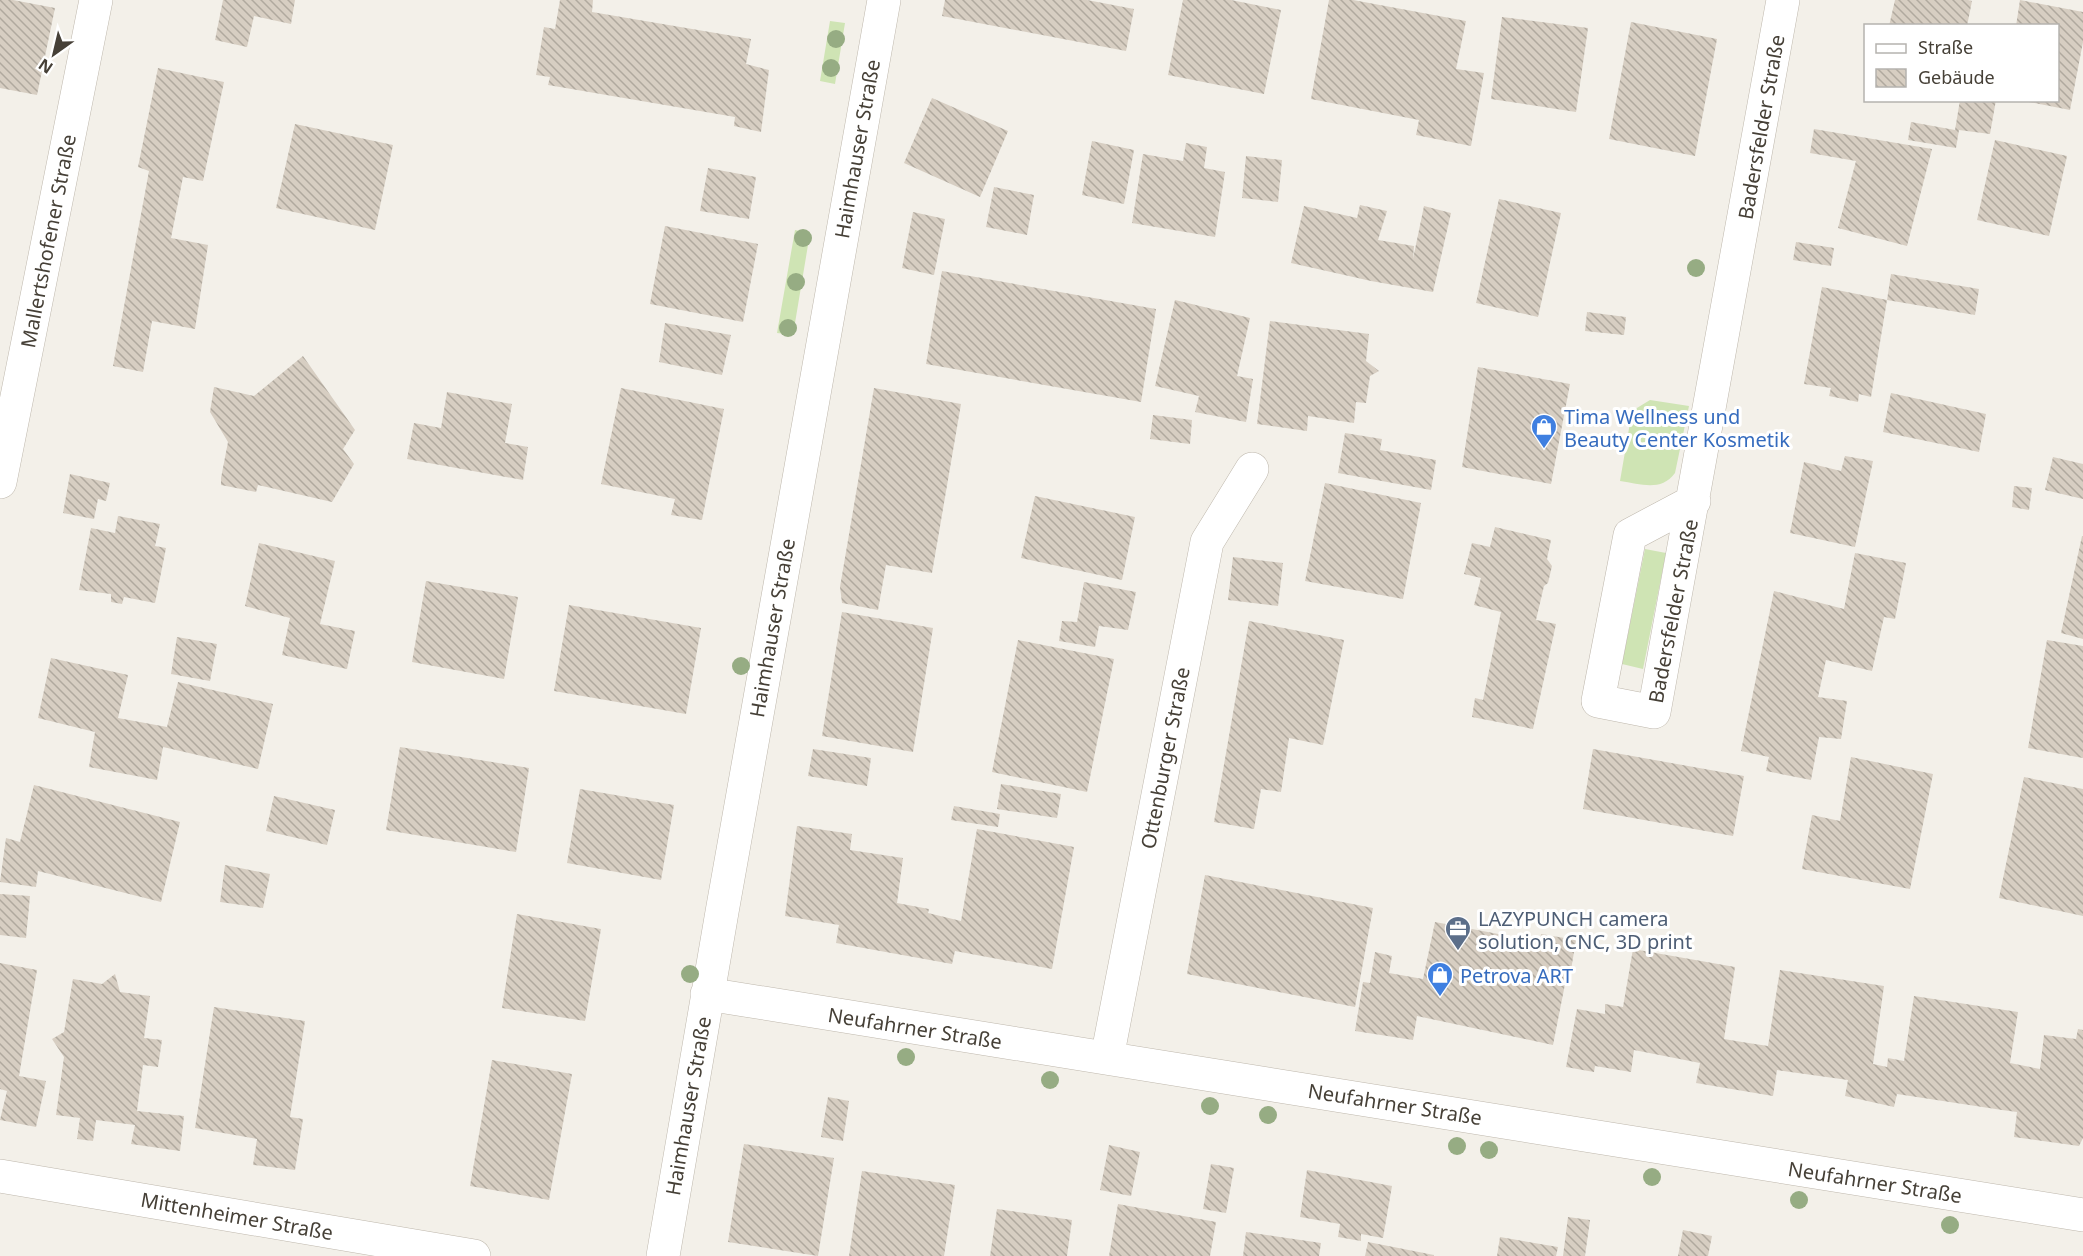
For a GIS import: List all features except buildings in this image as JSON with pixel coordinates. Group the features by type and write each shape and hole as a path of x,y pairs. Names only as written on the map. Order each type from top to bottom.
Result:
{"street":[{"name":"Mallertshofener Straße","path":"0,482 96,0"},
{"name":"Haimhauser Straße","path":"663,1256 707,994 884,0"},
{"name":"Badersfelder Straße","path":"1694,501 1630,535 1598,702 1654,712 1694,501 1784,0"},
{"name":"Ottenburger Straße","path":"1107,1058 1207,542 1252,469"},
{"name":"Neufahrner Straße","path":"707,994 2083,1215"},
{"name":"Mittenheimer Straße","path":"0,1176 474,1256"}],"green space":[{"path":"830,21 845,23 835,84 820,81"},
{"path":"795,230 810,233 793,335 777,333"},
{"path":"1650,400 1689,406 1675,473 1657,485 1620,481 1632,411"},
{"path":"1645,549 1666,553 1643,669 1622,664"}],"place":[{"name":"Tima Wellness und Beauty Center Kosmetik","path":"1544,450"},
{"name":"LAZYPUNCH camera solution, CNC, 3D print","path":"1458,952"},
{"name":"Petrova ART","path":"1440,998"}]}
